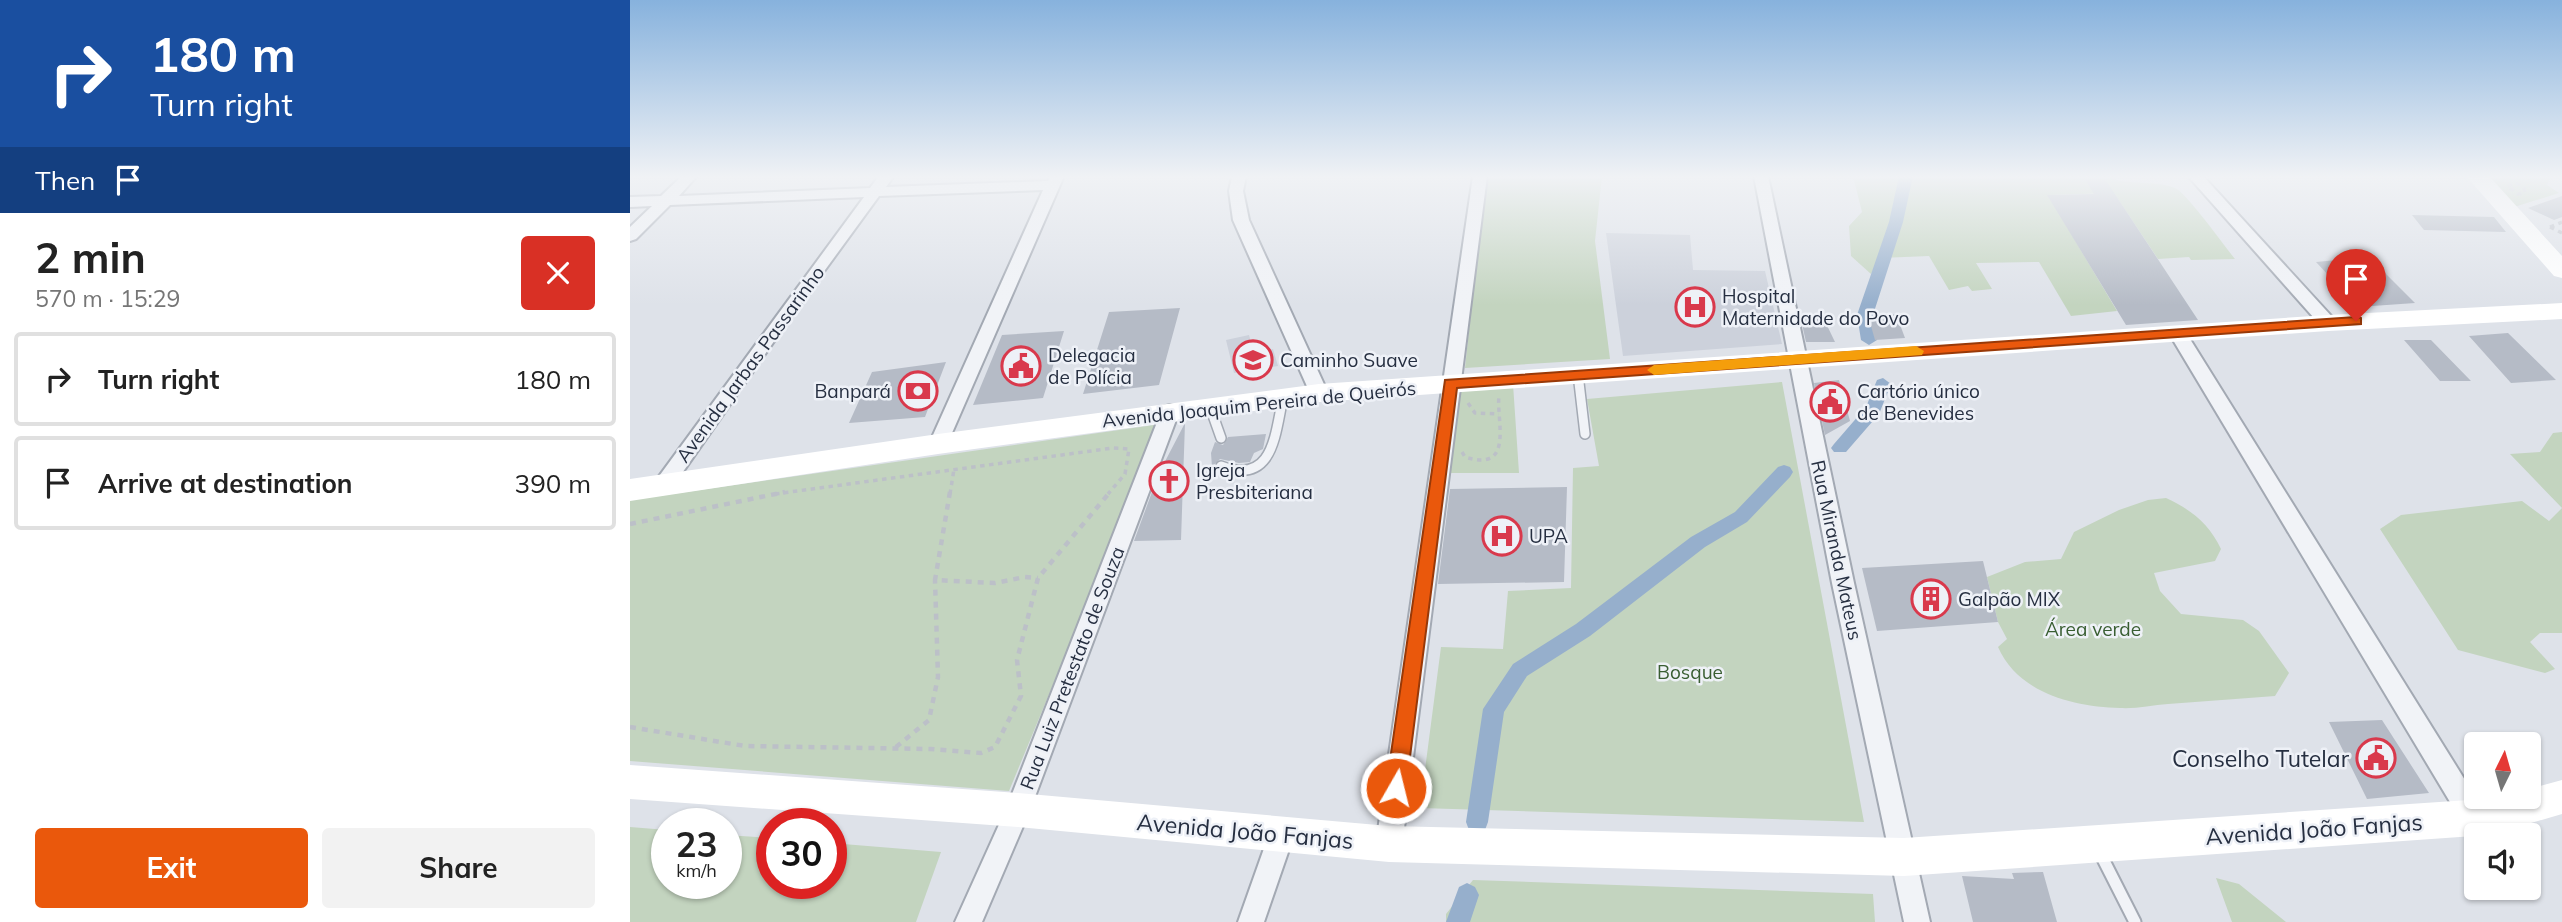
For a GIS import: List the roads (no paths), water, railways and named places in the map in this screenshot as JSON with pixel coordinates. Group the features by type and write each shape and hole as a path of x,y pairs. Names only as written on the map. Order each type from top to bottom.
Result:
{"main road":[{"path":"2520,221 2562,241"},
{"path":"2520,221 2562,271"},
{"name":"Avenida Joaquim Pereira de Queirós","path":"630,490 938,444 1319,393 2329,323 2562,311"},
{"name":"Avenida João Fanjas","path":"630,782 1018,810 1389,844 1904,857 2474,818 2514,811 2562,797"}],"street":[{"path":"630,236 647,219"},
{"name":"Avenida Jarbas Passarinho","path":"664,484 856,219"},
{"path":"938,444 1038,219"},
{"path":"1241,219 1319,393"},
{"path":"1389,844 1444,444 1459,383 1476,219"},
{"name":"Rua Miranda Mateus","path":"1769,219 1917,922"},
{"path":"2234,219 2329,323"},
{"path":"2179,335 2474,818"},
{"name":"Rua Luiz Pretestato de Souza","path":"968,922 1018,810 1170,412"},
{"path":"1251,922 1281,835"}],"lane":[{"path":"1578,374 1585,434"},
{"path":"1221,466 1234,472 1251,469 1271,453 1283,398"},
{"path":"1210,407 1221,438"},
{"path":"2079,844 2135,922"}],"waterway":[{"path":"1869,340 1865,315 1897,219"},
{"path":"1840,448 1873,410 1883,384"},
{"path":"1477,822 1494,709 1520,670 1583,630 1698,542 1741,517 1784,472"},
{"path":"1458,922 1467,895"}],"place":[{"name":"Hospital Maternidade do Povo","path":"1695,307"},
{"name":"Caminho Suave","path":"1253,360"},
{"name":"Delegacia de Polícia","path":"1021,366"},
{"name":"Banpará","path":"918,391"},
{"name":"Cartório único de Benevides","path":"1830,402"},
{"name":"Igreja Presbiteriana","path":"1169,481"},
{"name":"UPA","path":"1502,536"},
{"name":"Galpão MIX","path":"1931,599"},
{"name":"Conselho Tutelar","path":"2376,758"}],"park label":[{"name":"Área verde","path":"2093,629"},
{"name":"Bosque","path":"1690,672"}]}
